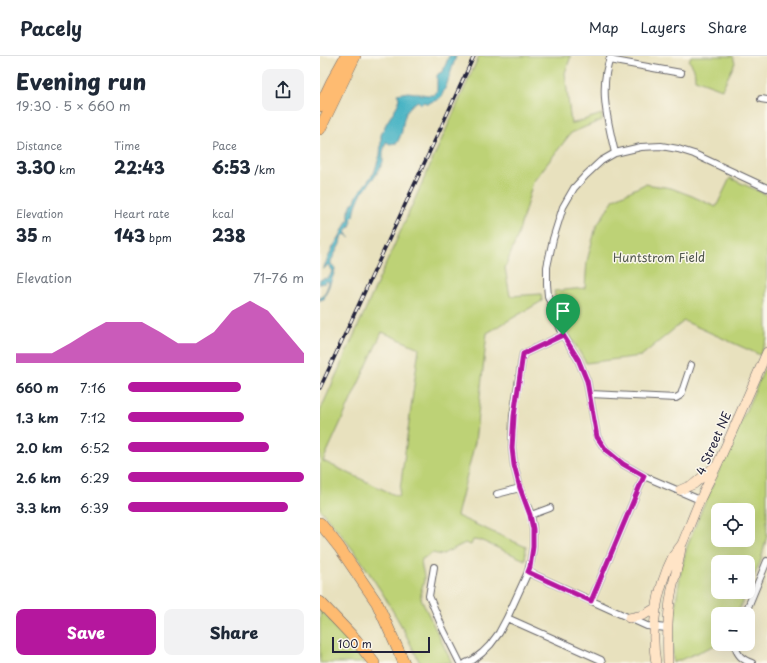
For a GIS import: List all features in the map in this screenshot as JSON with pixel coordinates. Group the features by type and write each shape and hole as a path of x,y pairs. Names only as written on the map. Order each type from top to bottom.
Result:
{"highway":[{"path":"320,106 346,56"},
{"path":"320,129 355,56"},
{"path":"320,523 339,546 377,603 404,663"},
{"path":"320,602 356,640 374,663"}],"main road":[{"name":"4 Street NE","path":"656,663 654,628 657,607 666,575 674,556 681,545 767,352"},
{"path":"680,490 694,484 718,463"},
{"name":"4 Street NE","path":"668,663 667,628 672,589 680,558 681,545"},
{"path":"629,618 644,615 657,607"}],"street":[{"path":"615,153 606,116 606,78 610,58 681,73"},
{"path":"700,500 680,490 644,476 623,464 606,450 597,437 587,381 578,359 563,335 548,296 547,267 553,239 563,207 574,188 601,161 615,153 641,147 661,146 678,149 694,154 767,188"},
{"path":"466,663 482,653 499,633 530,567 533,547 533,529 514,465 512,448 514,416 523,354 563,335"},
{"path":"590,394 676,398 681,395 691,365"},
{"path":"591,601 644,476"},
{"path":"497,494 520,488"},
{"path":"530,515 550,508"},
{"path":"748,607 767,561"},
{"path":"434,567 428,596 460,663"},
{"path":"528,572 647,626 654,628 667,628"},
{"path":"507,618 601,660 602,663"},
{"path":"736,651 740,656 752,663"}],"green space":[{"path":"479,56 571,56 565,73 571,124 602,114 602,120 571,133 533,182 518,235 505,268 510,296 541,294 542,301 487,333 475,442 457,516 526,547 525,560 482,541 473,540 471,545 465,543 441,555 433,553 422,559 421,564 424,582 421,591 422,601 452,663 420,663 383,594 362,562 320,509 320,411","holes":["382,332 419,348 399,497 323,461"]},
{"path":"691,56 733,56 735,63 722,89 695,79 694,69 689,61"},
{"name":"Huntstrom Field","path":"730,178 767,195 767,339 760,355 684,321 641,356 586,363 565,327 557,307 554,291 585,288 587,261 596,227 614,199 645,184 671,188 716,207"},
{"path":"767,363 767,536 760,563 755,574 755,555 711,555 711,599 744,599 740,607 711,607 711,647 673,663 672,633 681,571 687,547 702,509"},
{"path":"320,609 355,648 365,663 320,663"}],"water":[{"path":"449,56 456,56 441,97 428,104 424,102 421,104 418,101 410,107 406,113 402,132 397,143 389,144 386,142 383,152 383,162 374,178 361,194 354,216 351,219 350,227 345,232 350,238 345,234 341,238 340,244 331,261 335,271 324,299 320,301 320,297 321,298 325,292 329,282 326,281 320,285 320,280 328,278 332,270 329,265 323,269 333,247 347,221 349,220 349,211 352,203 354,203 358,194 374,173 380,155 381,135 398,104 399,97 397,94 408,92 428,95 435,94 437,90 437,76 443,71"}],"railway":[{"path":"320,388 474,56"}],"route":[{"path":"563,335 578,359 587,381 597,437 606,450 623,464 644,476 591,601 528,572 533,547 533,529 514,465 512,448 514,416 523,354 563,335"}]}
